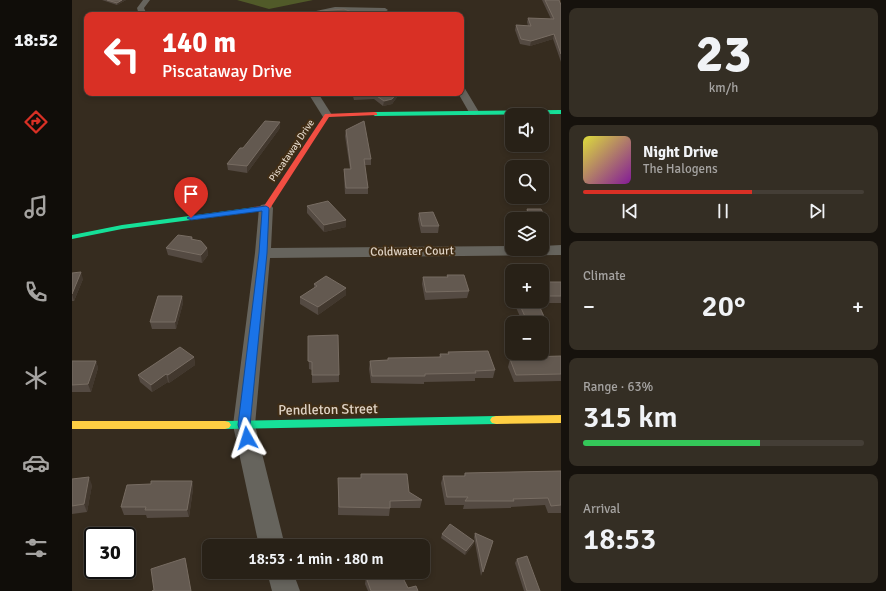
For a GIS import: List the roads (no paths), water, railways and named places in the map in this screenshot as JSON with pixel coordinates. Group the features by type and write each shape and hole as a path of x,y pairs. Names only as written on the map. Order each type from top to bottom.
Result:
{"street":[{"path":"142,12 140,8 147,0"},
{"path":"318,12 335,9 385,10"},
{"path":"464,94 474,112"},
{"path":"315,96 327,115"},
{"name":"Piscataway Drive","path":"266,208 327,115 561,112"},
{"path":"72,237 122,228 266,208 263,253 244,425 270,539"},
{"name":"Coldwater Court","path":"263,253 561,250"},
{"name":"Pendleton Street","path":"72,425 244,425 561,419"},
{"path":"282,579 286,591"}]}
